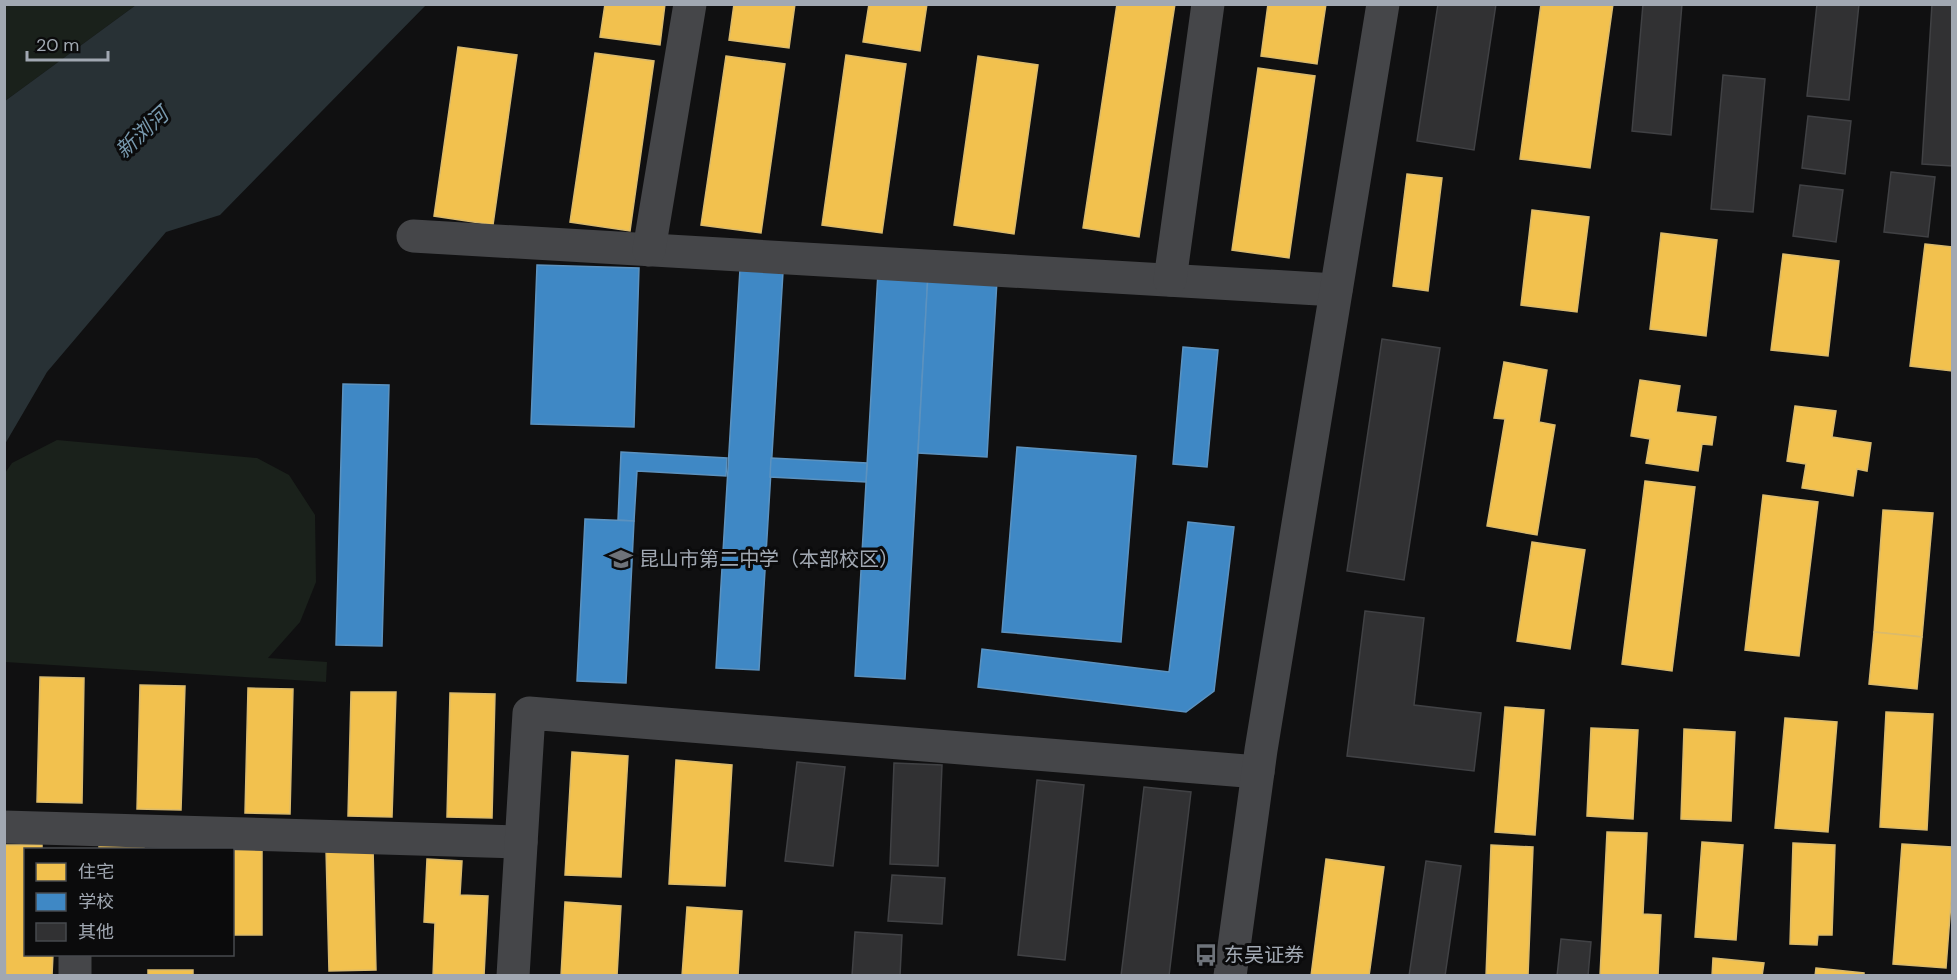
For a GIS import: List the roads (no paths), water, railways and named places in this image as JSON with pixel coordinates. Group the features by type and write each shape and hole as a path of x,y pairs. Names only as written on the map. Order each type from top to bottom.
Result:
{"street":[{"path":"649,250 690,4"},
{"path":"1170,280 1208,4"},
{"path":"1230,975 1258,772 1383,4"},
{"path":"413,236 1336,290"},
{"path":"513,975 529,713 1258,772"},
{"path":"4,827 76,839 521,842"},
{"path":"75,956 75,975"}],"water":[{"name":"新浏河","path":"136,5 426,5 220,215 166,232 47,372 5,444 5,101"}],"place":[{"name":"昆山市第二中学（本部校区）","path":"621,559"},
{"name":"东吴证券","path":"1206,955"}]}
